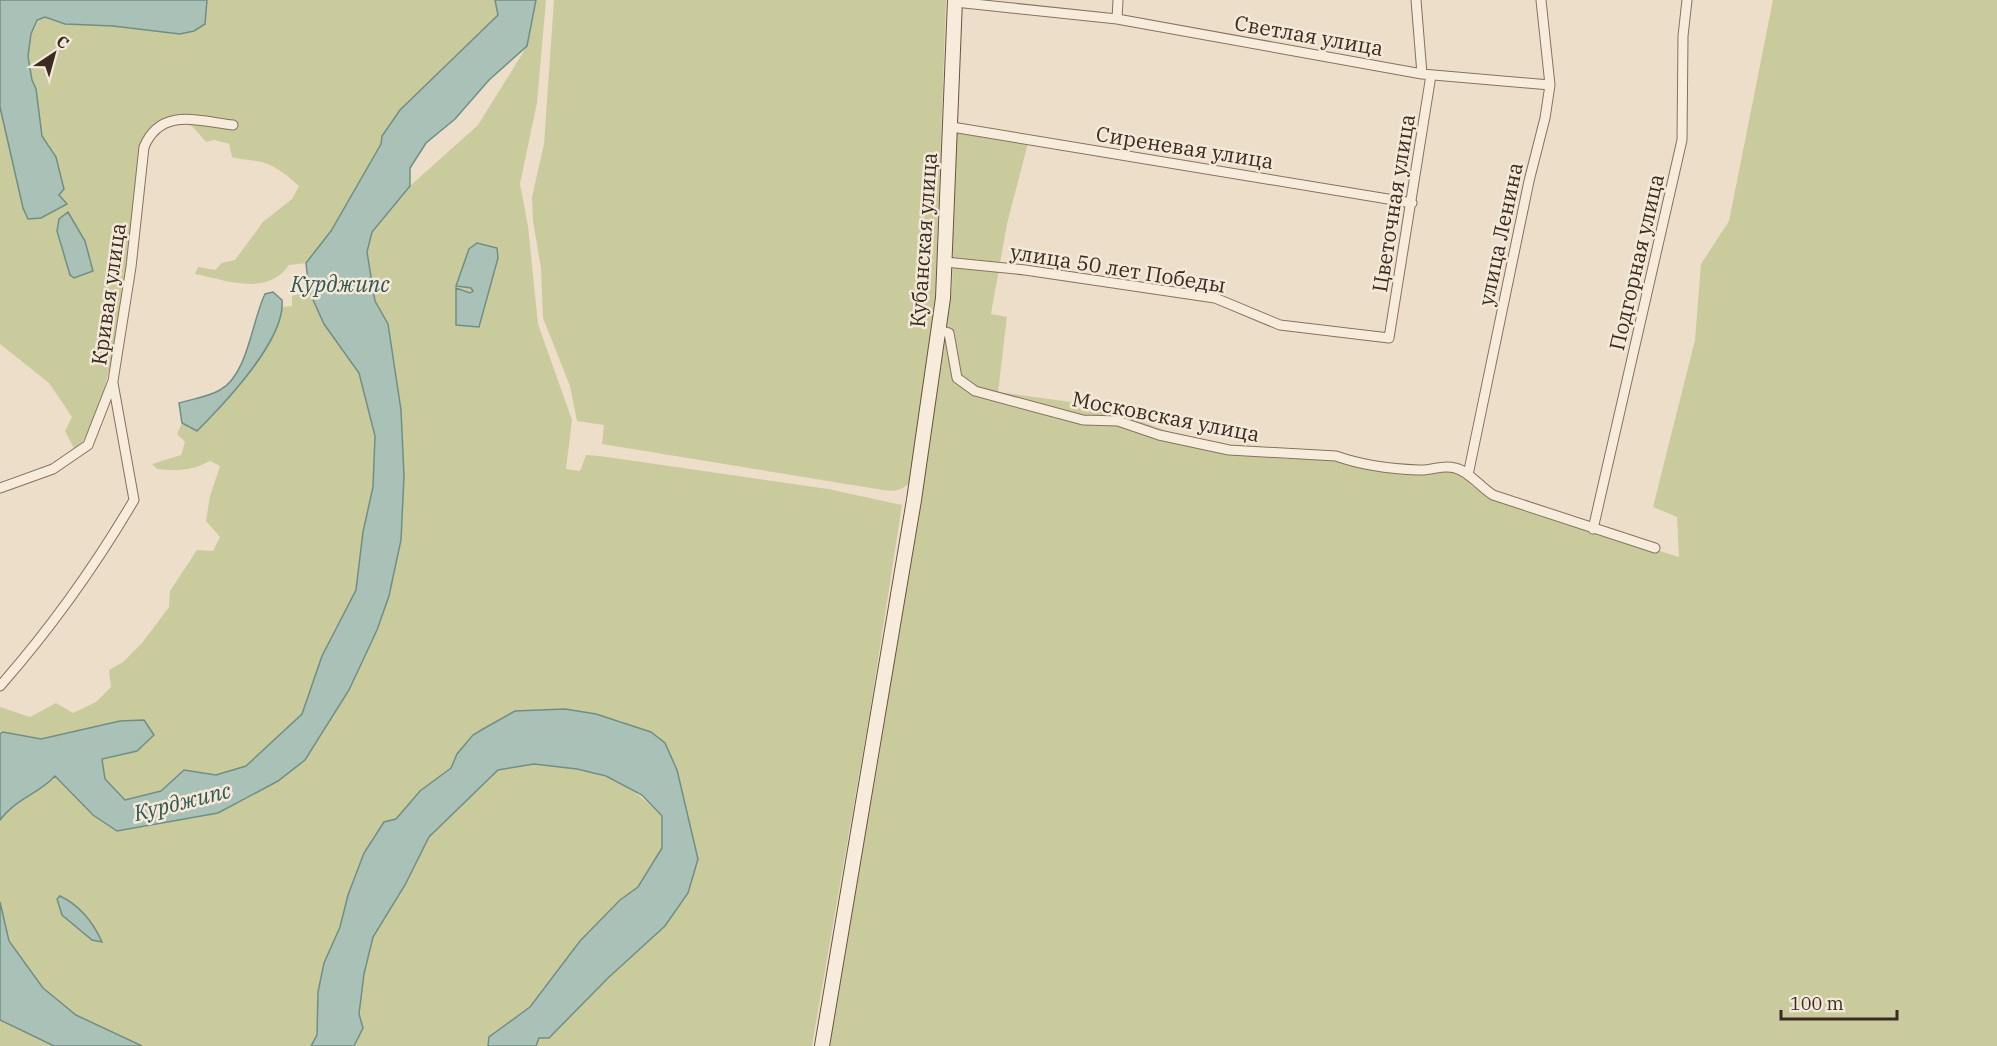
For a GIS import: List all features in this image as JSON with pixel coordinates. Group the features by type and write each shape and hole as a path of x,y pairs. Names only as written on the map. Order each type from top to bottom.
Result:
{"main road":[{"name":"Кубанская улица","path":"822,1046 916,482 939,330 952,127 955,1"}],"street":[{"path":"1117,19 1118,0"},
{"name":"Цветочная улица","path":"1389,338 1412,203 1426,74 1416,0"},
{"name":"улица Ленина","path":"1468,475 1550,86 1541,0"},
{"name":"Подгорная улица","path":"1593,529 1682,140 1683,36 1687,0"},
{"name":"Светлая улица","path":"955,1 1117,19 1426,74 1550,86"},
{"name":"Кривая улица","path":"0,488 53,469 88,445 113,381 131,267 144,147 149,135 166,120 233,125"},
{"name":"Сиреневая улица","path":"952,127 1412,203"},
{"name":"улица 50 лет Победы","path":"945,262 1025,270 1215,297 1280,325 1389,338"},
{"name":"Московская улица","path":"939,330 949,333 957,378 975,391 1083,420 1118,421 1159,435 1229,450 1336,456 1352,462 1422,471 1444,466 1458,468 1468,475"},
{"path":"0,686 49,630 102,556 134,500 113,381"},
{"path":"1468,475 1493,495 1655,548"}],"green space":[{"path":"207,0 495,0 498,15 400,110 382,136 381,144 331,231 306,263 289,265 280,275 269,281 245,284 195,274 198,267 215,270 222,263 235,260 263,222 292,199 299,186 268,164 232,157 229,144 214,140 206,142 192,126 165,118 153,127 140,149 123,299 108,374 99,407 88,434 75,450 65,431 72,417 49,383 0,344 0,107 15,166 59,195 49,144 42,137 36,89 28,56 31,34 37,20 45,17 65,24 113,26 180,34 205,24"},
{"path":"536,0 546,0 537,103 520,184 528,226 538,324 572,420 566,469 580,471 586,455 600,456 828,489 902,505 870,712 812,1046 536,1046 539,1038 549,1038 608,978 698,859 622,721 565,709 515,711 473,735 457,754 451,767 420,791 396,819 384,822 364,853 348,895 340,927 324,963 318,992 317,1035 311,1046 142,1046 76,1015 43,988 9,941 0,902 0,820 13,806 42,788 55,776 71,793 137,827 218,813 278,781 304,760 377,630 389,596 401,540 404,476 401,410 388,324 375,301 367,252 372,232 410,186 478,125 527,46"},
{"path":"554,0 946,0 935,308 909,483 906,486 890,491 602,444 604,425 577,421 570,386 543,318 541,268 533,221 532,197 544,144"},
{"path":"1773,0 1997,0 1997,1046 827,1046 877,769 945,342 952,287 955,131 1028,143 1007,224 991,314 1007,317 998,392 1100,406 1180,436 1286,459 1338,459 1369,470 1443,469 1465,474 1471,485 1488,497 1679,557 1677,517 1653,507 1695,340 1701,264 1729,221"},
{"path":"309,291 324,324 359,373 375,436 373,487 363,532 356,591 322,656 302,714 246,766 216,775 184,770 161,791 125,800 105,779 102,759 137,751 154,735 73,731 41,739 3,732 0,734 0,707 30,717 56,703 73,713 96,702 111,687 109,670 123,662 142,643 169,607 170,591 197,550 213,551 220,537 206,521 210,496 220,466 210,461 191,468 171,470 157,469 152,464 181,455 185,442 177,434 182,423 197,430 211,416 248,374 276,325 283,307 292,306 292,296"},
{"path":"534,764 589,772 619,782 647,802 662,817 662,848 638,887 620,900 580,941 530,1007 489,1037 488,1046 354,1046 363,1028 359,1014 364,974 373,937 405,885 429,837 498,770"},
{"path":"0,1020 48,1043 54,1046 0,1046"}],"water":[{"path":"0,0 207,0 205,24 194,31 180,34 113,26 65,24 45,17 37,20 31,34 28,56 36,89 42,136 56,157 64,189 59,195 67,204 41,218 28,219 23,208 0,107"},
{"name":"Курджипс","path":"495,0 536,0 527,46 489,80 455,119 426,143 410,168 410,186 372,232 367,252 375,301 388,324 401,410 404,476 401,540 389,596 377,630 349,690 305,760 278,781 218,813 117,831 93,815 55,776 42,788 13,807 0,820 0,734 3,732 41,739 120,721 144,720 154,735 137,751 102,759 105,779 125,800 161,791 184,770 216,775 246,766 302,714 322,656 356,590 363,532 373,487 375,436 359,373 324,324 309,291 306,263 331,231 381,144 382,136 400,110 498,15"},
{"path":"68,212 85,241 93,271 74,278 70,275 57,231 59,219"},
{"path":"477,243 497,248 498,258 479,327 456,325 456,288 470,293 473,291 471,288 456,286 469,249"},
{"path":"273,292 282,300 281,316 264,351 251,370 197,431 182,423 179,403 220,390 237,372 248,346 260,305 265,294"},
{"path":"565,709 596,714 651,732 665,743 677,770 698,859 688,893 665,926 608,978 549,1038 539,1038 536,1046 488,1046 489,1037 530,1007 580,941 620,900 638,887 662,848 662,816 642,795 606,776 577,769 534,764 498,770 429,837 405,885 373,937 364,974 359,1014 363,1028 354,1046 311,1046 317,1035 318,992 324,963 340,927 348,895 364,853 384,822 396,819 420,791 451,768 457,754 473,735 515,711"},
{"path":"60,896 85,915 102,942 92,940 62,915 57,899"},
{"path":"0,902 9,941 43,988 76,1015 142,1046 54,1046 0,1020"}]}
